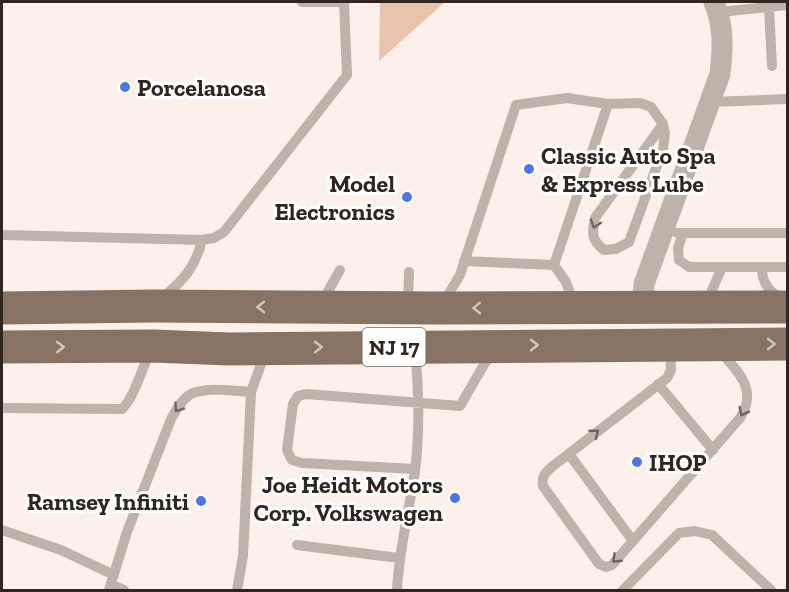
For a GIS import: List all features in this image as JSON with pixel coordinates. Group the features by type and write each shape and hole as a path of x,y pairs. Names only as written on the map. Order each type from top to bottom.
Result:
{"highway":[{"name":"NJ 17","path":"2,308 153,306 788,307"},
{"name":"NJ 17","path":"2,347 267,348 788,344"}],"street":[{"path":"644,307 644,284 673,233 720,74 723,45 716,7"}],"lane":[{"path":"2,235 202,240 214,238 225,232 347,75 344,2 302,2"},
{"path":"716,7 769,8 788,5"},
{"path":"769,8 772,66"},
{"path":"440,308 460,275 516,105 567,98 608,104 640,103 651,107 663,124 665,133 663,149 629,242 616,249 603,250 596,244 591,234 595,218 663,124"},
{"path":"711,102 788,99"},
{"path":"554,266 608,104"},
{"path":"788,233 673,233 679,260 689,267 788,267"},
{"path":"153,306 180,283 194,266 202,240"},
{"path":"464,261 554,266 566,282 575,307"},
{"path":"701,307 709,297 722,267"},
{"path":"762,268 762,278 771,293 788,302"},
{"path":"319,307 340,270"},
{"path":"408,308 409,272"},
{"path":"670,344 671,370 667,378 569,454 545,474 542,480 543,486 599,564 606,567 612,565 746,409 748,398 743,379 715,344"},
{"path":"415,469 302,463 292,460 287,450 293,404 298,396 306,394 460,406 495,345"},
{"path":"2,408 122,409 130,402 140,372 153,346"},
{"path":"397,591 399,558 415,469 420,403 415,347"},
{"path":"237,591 243,556 251,392 267,348"},
{"path":"658,384 712,450"},
{"path":"111,583 127,532 167,429 181,403 192,394 212,390 251,392"},
{"path":"569,454 633,541"},
{"path":"2,530 61,550 124,591"},
{"path":"623,591 679,533 695,531 712,535 771,591"},
{"path":"297,544 399,558"}],"shaded area":[{"path":"380,2 445,2 379,61"}],"place":[{"name":"Porcelanosa","path":"125,87"},
{"name":"Classic Auto Spa & Express Lube","path":"529,169"},
{"name":"Model Electronics","path":"407,197"},
{"name":"IHOP","path":"637,462"},
{"name":"Joe Heidt Motors Corp. Volkswagen","path":"455,498"},
{"name":"Ramsey Infiniti","path":"201,501"}]}
